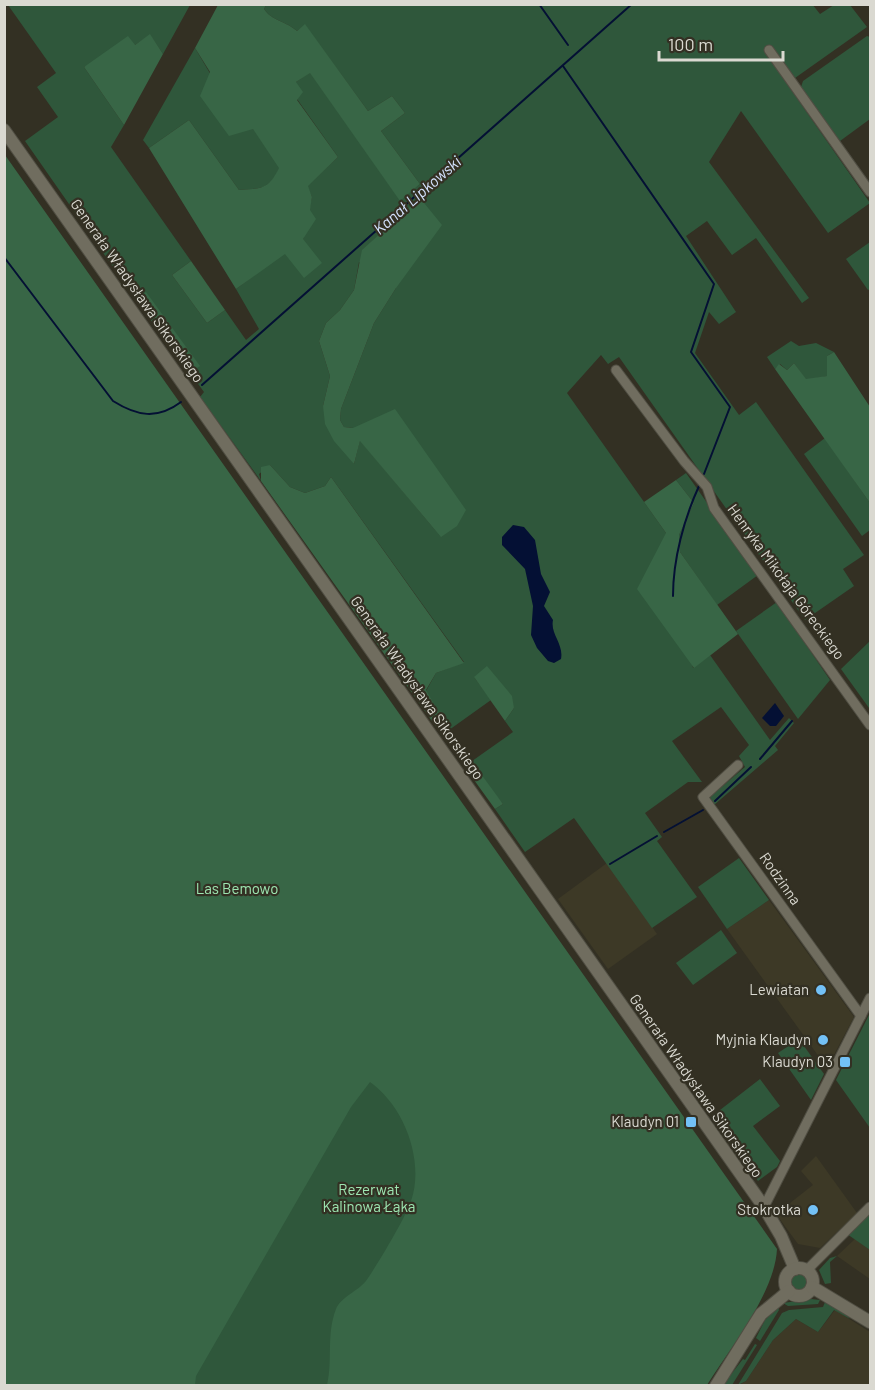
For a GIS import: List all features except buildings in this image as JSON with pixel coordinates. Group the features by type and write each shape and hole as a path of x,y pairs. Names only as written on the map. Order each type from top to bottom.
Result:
{"main road":[{"name":"Generała Władysława Sikorskiego","path":"4,130 764,1207 801,1270"},
{"path":"801,1270 812,1278 812,1287 803,1296 796,1296 789,1291 786,1279 801,1270"},
{"path":"812,1287 870,1322"},
{"path":"716,1386 761,1314 789,1291"}],"street":[{"path":"769,50 870,192"},
{"name":"Henryka Mikołaja Góreckiego","path":"616,370 684,461 707,487 714,508 870,725"},
{"name":"Rodzinna","path":"738,765 703,797 861,1016"},
{"path":"764,1207 870,998"},
{"path":"801,1270 870,1207"}],"shaded area":[{"path":"607,863 657,934 608,969 558,899"},
{"path":"769,900 854,1017 827,1068 727,929"},
{"path":"816,1156 857,1213 820,1248 798,1244 776,1214 813,1185 801,1171"},
{"path":"855,1239 870,1250 870,1279 837,1256"},
{"path":"835,1310 870,1332 870,1385 738,1386 746,1381 773,1340 796,1319 818,1332"}],"green space":[{"path":"812,4 820,14 834,5 850,5 867,27 795,78 772,46 764,51 870,203 828,233 741,111 709,162 809,298 802,303 756,238 732,255 707,221 686,236 736,312 719,324 709,312 695,353 739,415 756,402 864,555 843,569 854,586 805,620 619,357 608,364 601,355 567,393 666,533 693,668 710,655 770,740 789,718 794,723 775,746 778,750 714,805 710,798 712,795 745,767 739,756 749,745 721,707 672,741 702,782 688,782 645,813 662,837 657,841 697,897 652,928 574,818 525,852 495,809 503,804 473,769 469,773 465,766 513,732 505,721 514,708 474,677 491,700 449,730 426,691 436,673 464,662 331,477 325,486 305,493 290,487 270,465 259,474 261,481 200,397 204,392 190,373 199,366 146,293 136,300 25,141 58,117 37,87 56,73 8,5 190,5 163,54 150,35 135,45 84,67 124,125 111,147 191,261 172,275 207,323 225,310 246,340 259,329 236,289 303,239 312,197 307,186 338,157 297,99 296,82 310,72 400,200 420,184 381,131 405,113 392,96 368,111 305,25 297,31 267,13 264,9 266,5","holes":["359,262 396,288 374,323 341,409 340,420 344,427 353,428 441,537 360,440 354,464 323,406 330,376 319,341 326,323 340,310 354,290"]},
{"path":"218,5 266,5 264,9 267,13 297,31 305,24 368,111 392,96 405,113 381,131 420,184 400,201 310,73 296,82 303,92 297,100 338,157 308,186 312,197 310,210 316,219 303,239 322,263 304,278 285,254 236,289 149,148 189,120 239,190 253,189 268,184 279,168 253,129 229,136 200,96 210,72 195,48"},
{"path":"150,34 163,54 124,125 84,67 128,36 135,45"},
{"path":"867,36 870,37 870,119 840,141 801,87 803,81"},
{"path":"195,48 243,129 253,128 280,168 268,184 254,189 239,190 189,120 149,148 143,140"},
{"name":"Las Bemowo","path":"5,155 777,1249 774,1266 760,1302 707,1385 327,1385 331,1328 336,1309 342,1301 363,1285 371,1274 403,1218 415,1185 413,1152 402,1120 393,1105 370,1082 351,1107 196,1376 195,1385 5,1385"},
{"path":"420,198 442,225 396,288 374,323 341,409 340,420 344,427 353,428 395,409 466,510 457,526 441,537 360,441 354,464 334,441 325,424 323,406 330,376 319,341 326,323 340,310 354,290 362,250"},
{"path":"870,242 870,289 868,290 846,259"},
{"path":"191,261 225,310 207,323 172,275"},
{"path":"146,292 200,366 190,373 136,300"},
{"path":"791,341 799,346 816,343 834,352 827,356 828,376 806,380 794,363 787,370 780,364 775,369 767,357"},
{"path":"834,352 870,407 870,503 775,369 779,364 787,370 794,363 806,379 827,376 827,356"},
{"path":"825,438 870,503 870,530 862,536 804,454"},
{"path":"270,465 290,487 305,493 325,486 331,477 464,663 436,673 426,690 449,730 442,735 261,481 261,467"},
{"path":"686,473 758,575 717,605 680,552 679,535 694,503 676,480"},
{"path":"676,480 694,503 679,535 680,552 738,634 694,668 637,589 666,533 644,502"},
{"path":"777,602 830,680 798,719 736,631"},
{"path":"870,641 870,707 869,708 841,669"},
{"path":"487,666 512,696 514,708 505,721 474,677"},
{"path":"473,769 478,770 503,804 495,809 469,773"},
{"path":"739,858 769,900 727,929 698,887"},
{"path":"721,930 737,953 693,985 676,963"},
{"path":"870,1013 870,1128 836,1080"},
{"name":"Rezerwat Kalinowa Łąka","path":"381,1035 434,1196 335,1385 188,1386"},
{"path":"799,1039 824,1074 811,1100 778,1053"},
{"path":"760,1079 780,1106 753,1126 780,1161 777,1167 758,1181 711,1117"},
{"path":"870,1214 870,1250 847,1234"},
{"path":"837,1256 830,1262 831,1283 825,1284 819,1270 830,1258"},
{"path":"799,1274 805,1277 808,1283 805,1289 799,1292 793,1289 790,1283 793,1277"},
{"path":"820,1300 818,1304 788,1306 783,1303"},
{"path":"825,1302 843,1311 850,1319 834,1310 818,1332 796,1319 773,1340 746,1381 738,1385 782,1313 789,1310 823,1307"},
{"path":"778,1307 779,1310 760,1341 756,1338 765,1320"},
{"path":"755,1344 757,1345 732,1385 722,1386 743,1359 745,1360"}],"water":[{"path":"513,525 524,527 535,540 541,574 550,592 544,606 553,620 553,630 561,654 561,659 554,663 548,661 537,648 531,635 533,606 525,569 502,545 502,537"},
{"path":"775,703 784,716 776,726 770,726 762,718"}],"waterway":[{"path":"539,4 568,45"},
{"name":"Kanał Lipkowski","path":"202,385 632,4"},
{"path":"563,66 714,284 691,352 730,407 704,474"},
{"name":"Kanał Lipkowski","path":"4,257 113,401 130,410 147,414 164,412 181,402"},
{"path":"673,596 680,540 699,486"},
{"path":"760,759 792,721"},
{"path":"715,801 751,767"},
{"path":"664,832 703,810"},
{"path":"610,864 657,836"}],"place":[{"name":"Lewiatan","path":"821,990"},
{"name":"Myjnia Klaudyn","path":"823,1040"},
{"name":"Klaudyn 03","path":"845,1062"},
{"name":"Klaudyn 01","path":"691,1122"},
{"name":"Stokrotka","path":"813,1210"}]}
